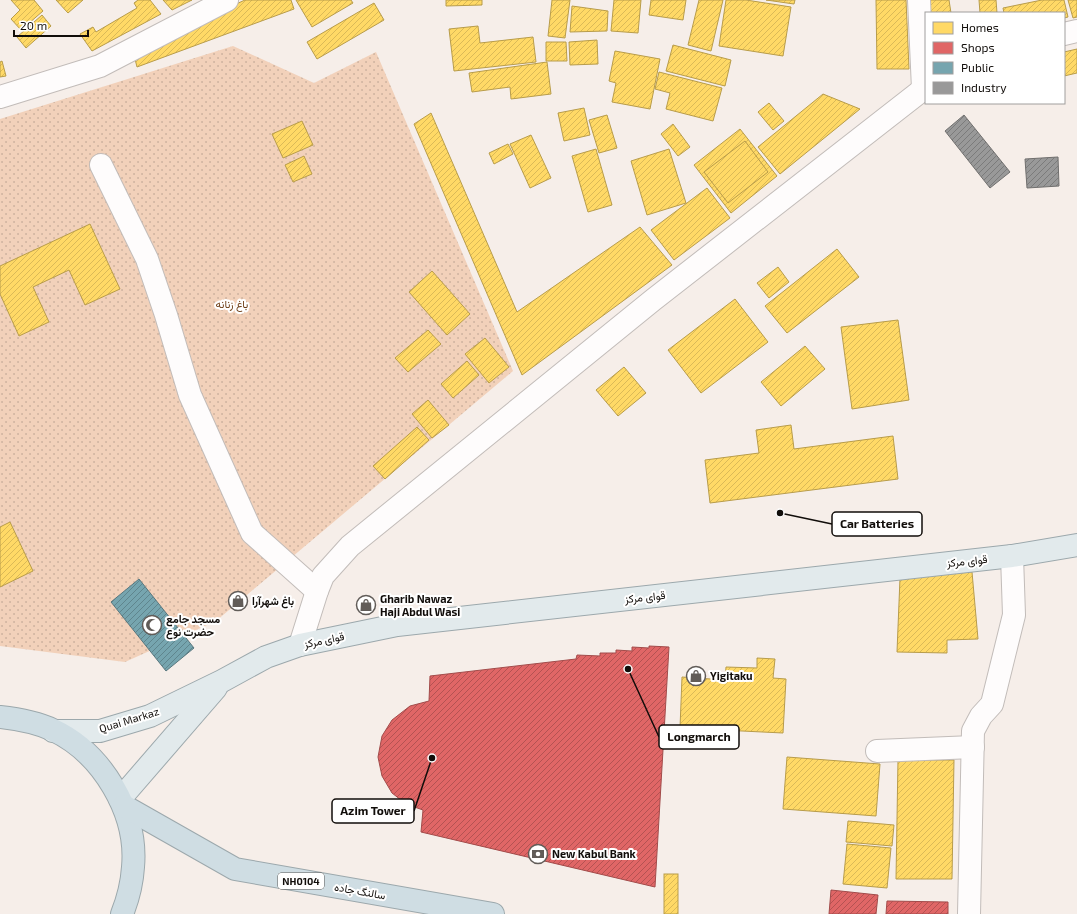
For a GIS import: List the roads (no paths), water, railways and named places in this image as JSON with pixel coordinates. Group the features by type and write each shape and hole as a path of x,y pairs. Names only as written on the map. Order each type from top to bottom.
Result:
{"highway":[{"name":"NH0104","path":"0,717 26,720 54,730 81,748 104,772 122,803 132,836 133,866 129,896 122,914"},
{"name":"سالنگ جاده","path":"122,803 235,869 493,914"}],"main road":[{"name":"قوای مرکز","path":"222,681 266,657 300,645 397,625 1012,556 1077,545"},
{"name":"Quai Markaz","path":"54,730 100,731 150,716 222,681"},
{"path":"122,803 222,681"}],"street":[{"path":"0,97 100,66 227,0"},
{"path":"300,645 323,576 350,546 640,310 924,88 919,0"},
{"path":"1065,34 1077,31"},
{"path":"101,165 147,258 190,395 252,533 317,591"},
{"path":"969,914 973,730 981,716 992,704 1014,615 1012,556"},
{"path":"877,751 973,747"}],"place":[{"name":"Car Batteries","path":"780,513"},
{"name":"باغ شهرآرا","path":"238,601"},
{"name":"Gharib Nawaz Haji Abdul Wasi","path":"366,605"},
{"name":"مسجد جامع حضرت نوع","path":"152,625"},
{"name":"Longmarch","path":"628,669"},
{"name":"Yigitaku","path":"696,676"},
{"name":"Azim Tower","path":"432,758"},
{"name":"New Kabul Bank","path":"538,854"}],"park label":[{"name":"باغ زنانه","path":"232,304"}]}
